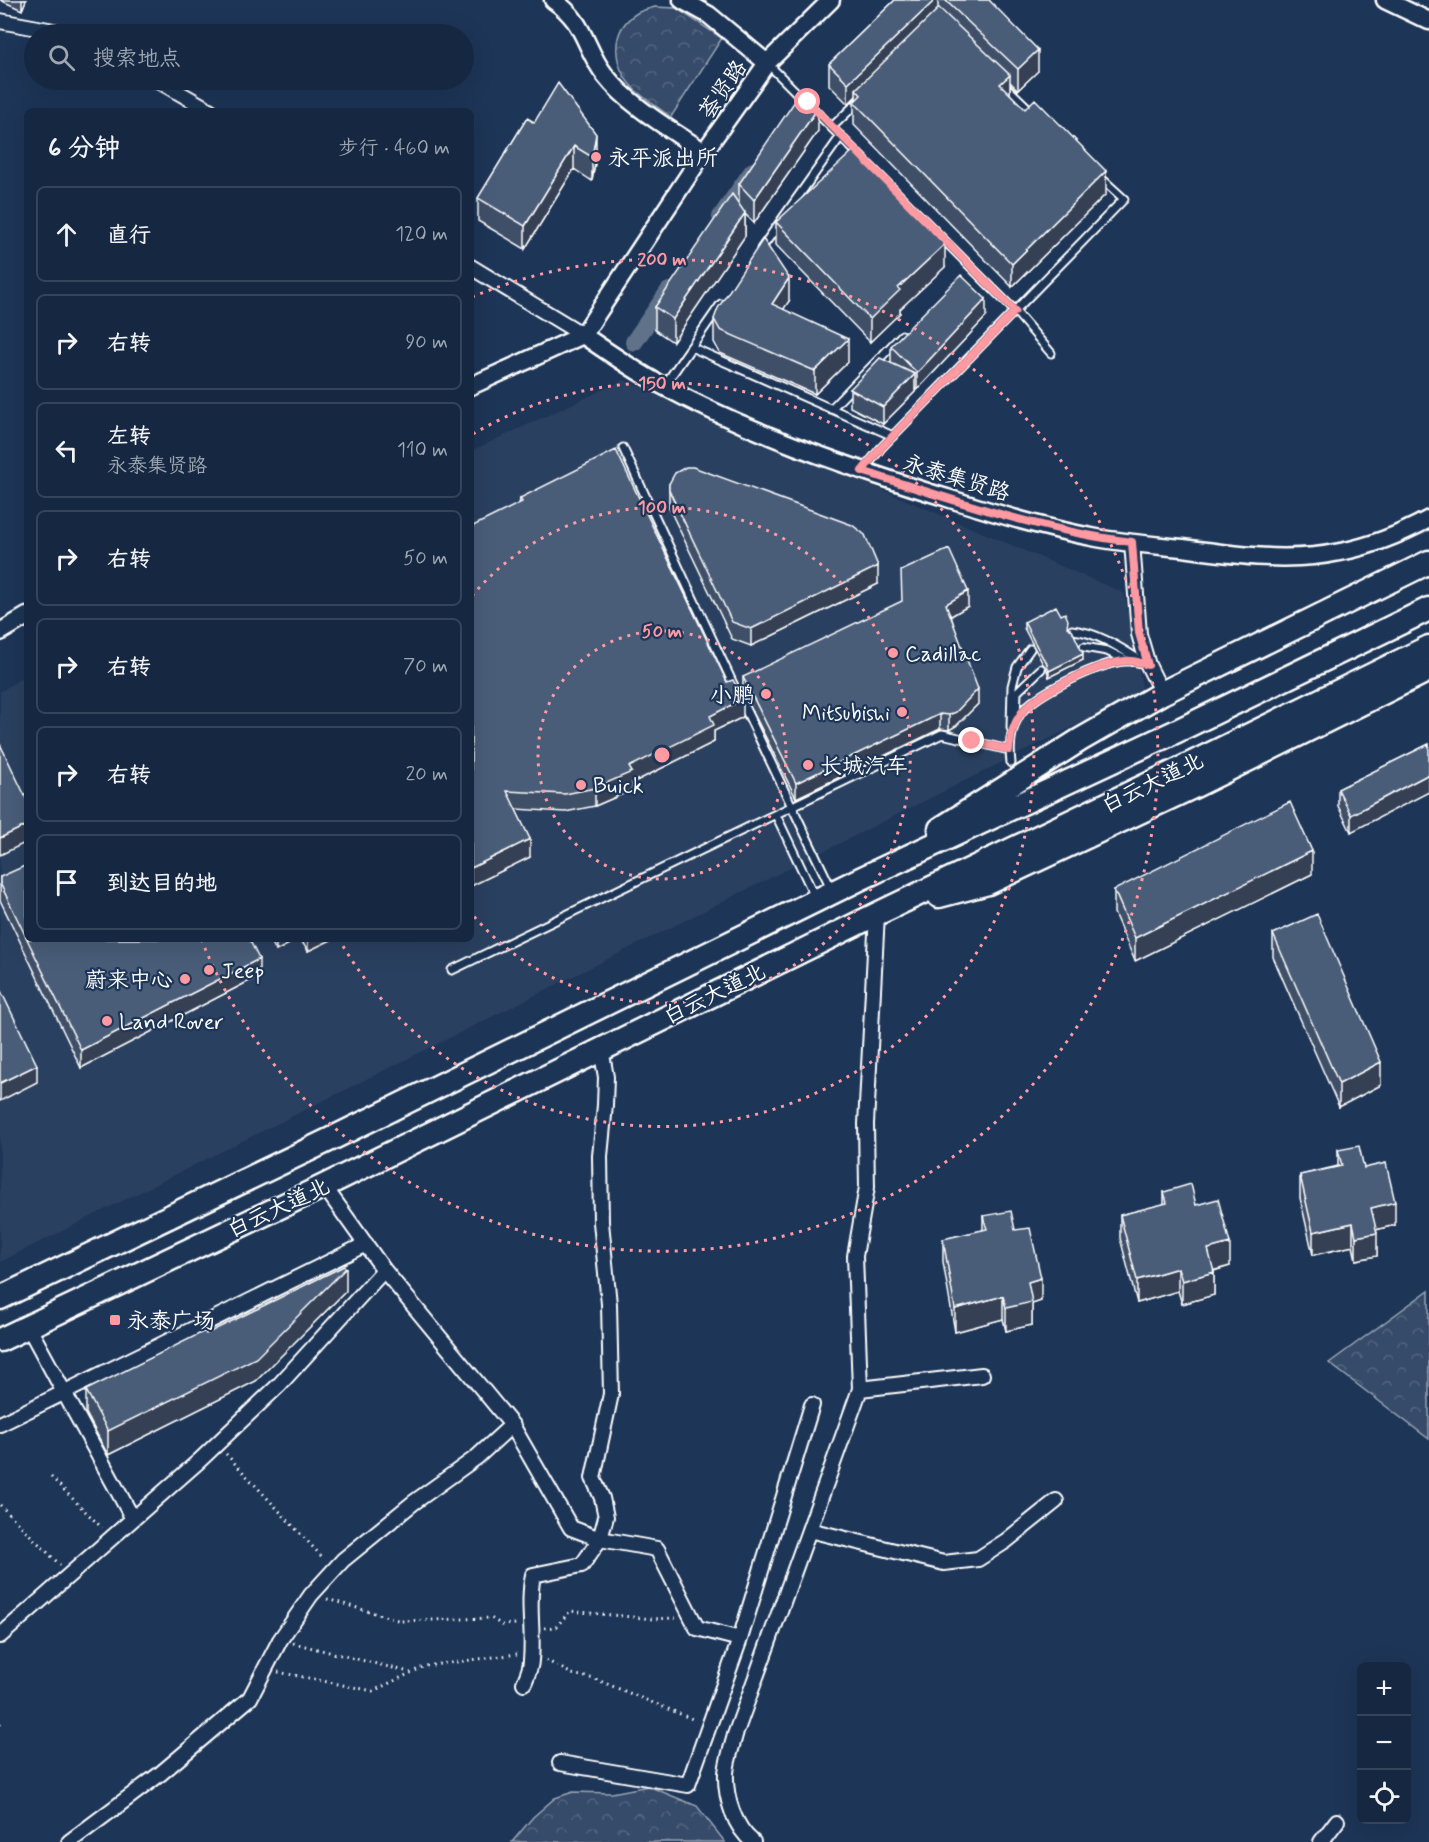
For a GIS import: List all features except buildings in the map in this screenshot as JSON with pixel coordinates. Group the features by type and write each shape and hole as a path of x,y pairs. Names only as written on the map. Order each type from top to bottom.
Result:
{"highway":[{"path":"860,879 1080,740 1162,693 1429,562"},
{"name":"白云大道北","path":"0,1298 342,1134 860,879 1177,731 1429,609"},
{"name":"白云大道北","path":"0,1340 324,1186 601,1048 1429,647"},
{"path":"877,914 988,883 1196,786 1429,670"}],"street":[{"path":"552,0 573,19 585,35 604,73 618,90 704,152"},
{"path":"682,0 709,15 767,63"},
{"name":"荟贤路","path":"583,335 704,152 767,63 831,0"},
{"path":"1384,0 1429,21"},
{"path":"0,21 24,25"},
{"path":"174,90 206,108"},
{"path":"474,269 583,335"},
{"path":"474,385 583,335"},
{"name":"永泰集贤路","path":"583,335 663,386 774,438 862,471 1031,522 1097,538 1219,553 1306,556 1340,552 1391,538 1429,519"},
{"path":"1132,542 1139,633 1148,665 1162,693"},
{"path":"0,632 24,618"},
{"path":"753,1842 739,1836 732,1813 726,1773 735,1735 860,1389 855,1256 867,1187 866,1124 877,914"},
{"path":"524,1683 531,1661 532,1629 529,1591 533,1575 582,1565 600,1539 606,1517 602,1498 593,1478 611,1395 609,1304 601,1222 600,1156 606,1105 606,1077 601,1048"},
{"path":"324,1186 384,1270 512,1425 571,1528 600,1539 657,1549 697,1628 740,1639"},
{"path":"0,1424 366,1245"},
{"path":"0,1636 217,1444 279,1385 384,1270"},
{"path":"28,1326 133,1519"},
{"path":"860,1389 982,1375"},
{"path":"560,1763 688,1785 740,1639 812,1405"},
{"path":"69,1842 160,1774 250,1698 280,1640 311,1595 334,1569 413,1503 477,1457 512,1425"},
{"path":"809,1530 944,1563 978,1559 1006,1541 1056,1501"},
{"path":"1321,1842 1337,1821"}],"lane":[{"path":"767,63 1015,311 1051,353"},
{"path":"998,79 1040,119"},
{"path":"832,127 865,95"},
{"path":"759,251 841,136"},
{"path":"862,471 893,436 1124,200 1099,175"},
{"path":"962,274 970,266"},
{"path":"663,386 725,299"},
{"path":"831,408 904,333"},
{"path":"691,347 893,436"},
{"path":"623,448 792,807 825,897"},
{"path":"1072,630 1081,631 1123,649 1148,665"},
{"path":"1084,647 1107,651 1128,661 1148,665"},
{"path":"1011,763 1009,750 1012,686 1017,667 1030,649"},
{"path":"1011,732 1020,714 1050,690 1113,663 1128,661"},
{"path":"1015,724 1017,692 1041,669"},
{"path":"452,970 942,734 1009,750"},
{"path":"776,815 825,897"}],"path":[{"path":"217,1444 334,1569"},
{"path":"51,1477 111,1538"},
{"path":"0,1505 70,1575"},
{"path":"311,1595 401,1621 491,1618 502,1625 527,1624 532,1629 556,1627 570,1611 653,1619 692,1618"},
{"path":"280,1640 411,1672"},
{"path":"264,1669 373,1691 424,1666 531,1652 572,1674 595,1679 709,1726"}],"shaded area":[{"path":"624,380 1124,593 1143,692 0,1262 0,692 24,676 24,942 474,942 474,450"}],"green space":[{"path":"655,7 676,8 722,38 671,117 634,89 618,60 618,39 621,29 637,13"},
{"path":"1429,1290 1429,1439 1329,1363"},
{"path":"648,1786 697,1806 725,1842 512,1842 533,1817 555,1798 573,1792 612,1793"}],"waterway":[{"path":"721,217 753,171"},
{"path":"634,342 669,291"}],"place":[{"name":"永平派出所","path":"596,157"},
{"name":"Cadillac","path":"893,653"},
{"name":"小鹏","path":"766,694"},
{"name":"Mitsubishi","path":"902,712"},
{"name":"长城汽车","path":"808,765"},
{"name":"Buick","path":"581,785"},
{"name":"Jeep","path":"209,970"},
{"name":"蔚来中心","path":"185,979"},
{"name":"Land Rover","path":"107,1021"},
{"name":"永泰广场","path":"115,1320"}],"route":[{"path":"808,102 1015,311 881,448 862,471 1031,522 1097,538 1132,542 1139,633 1148,665 1128,661 1113,663 1050,690 1020,714 1011,732 1009,750 972,741"}]}
